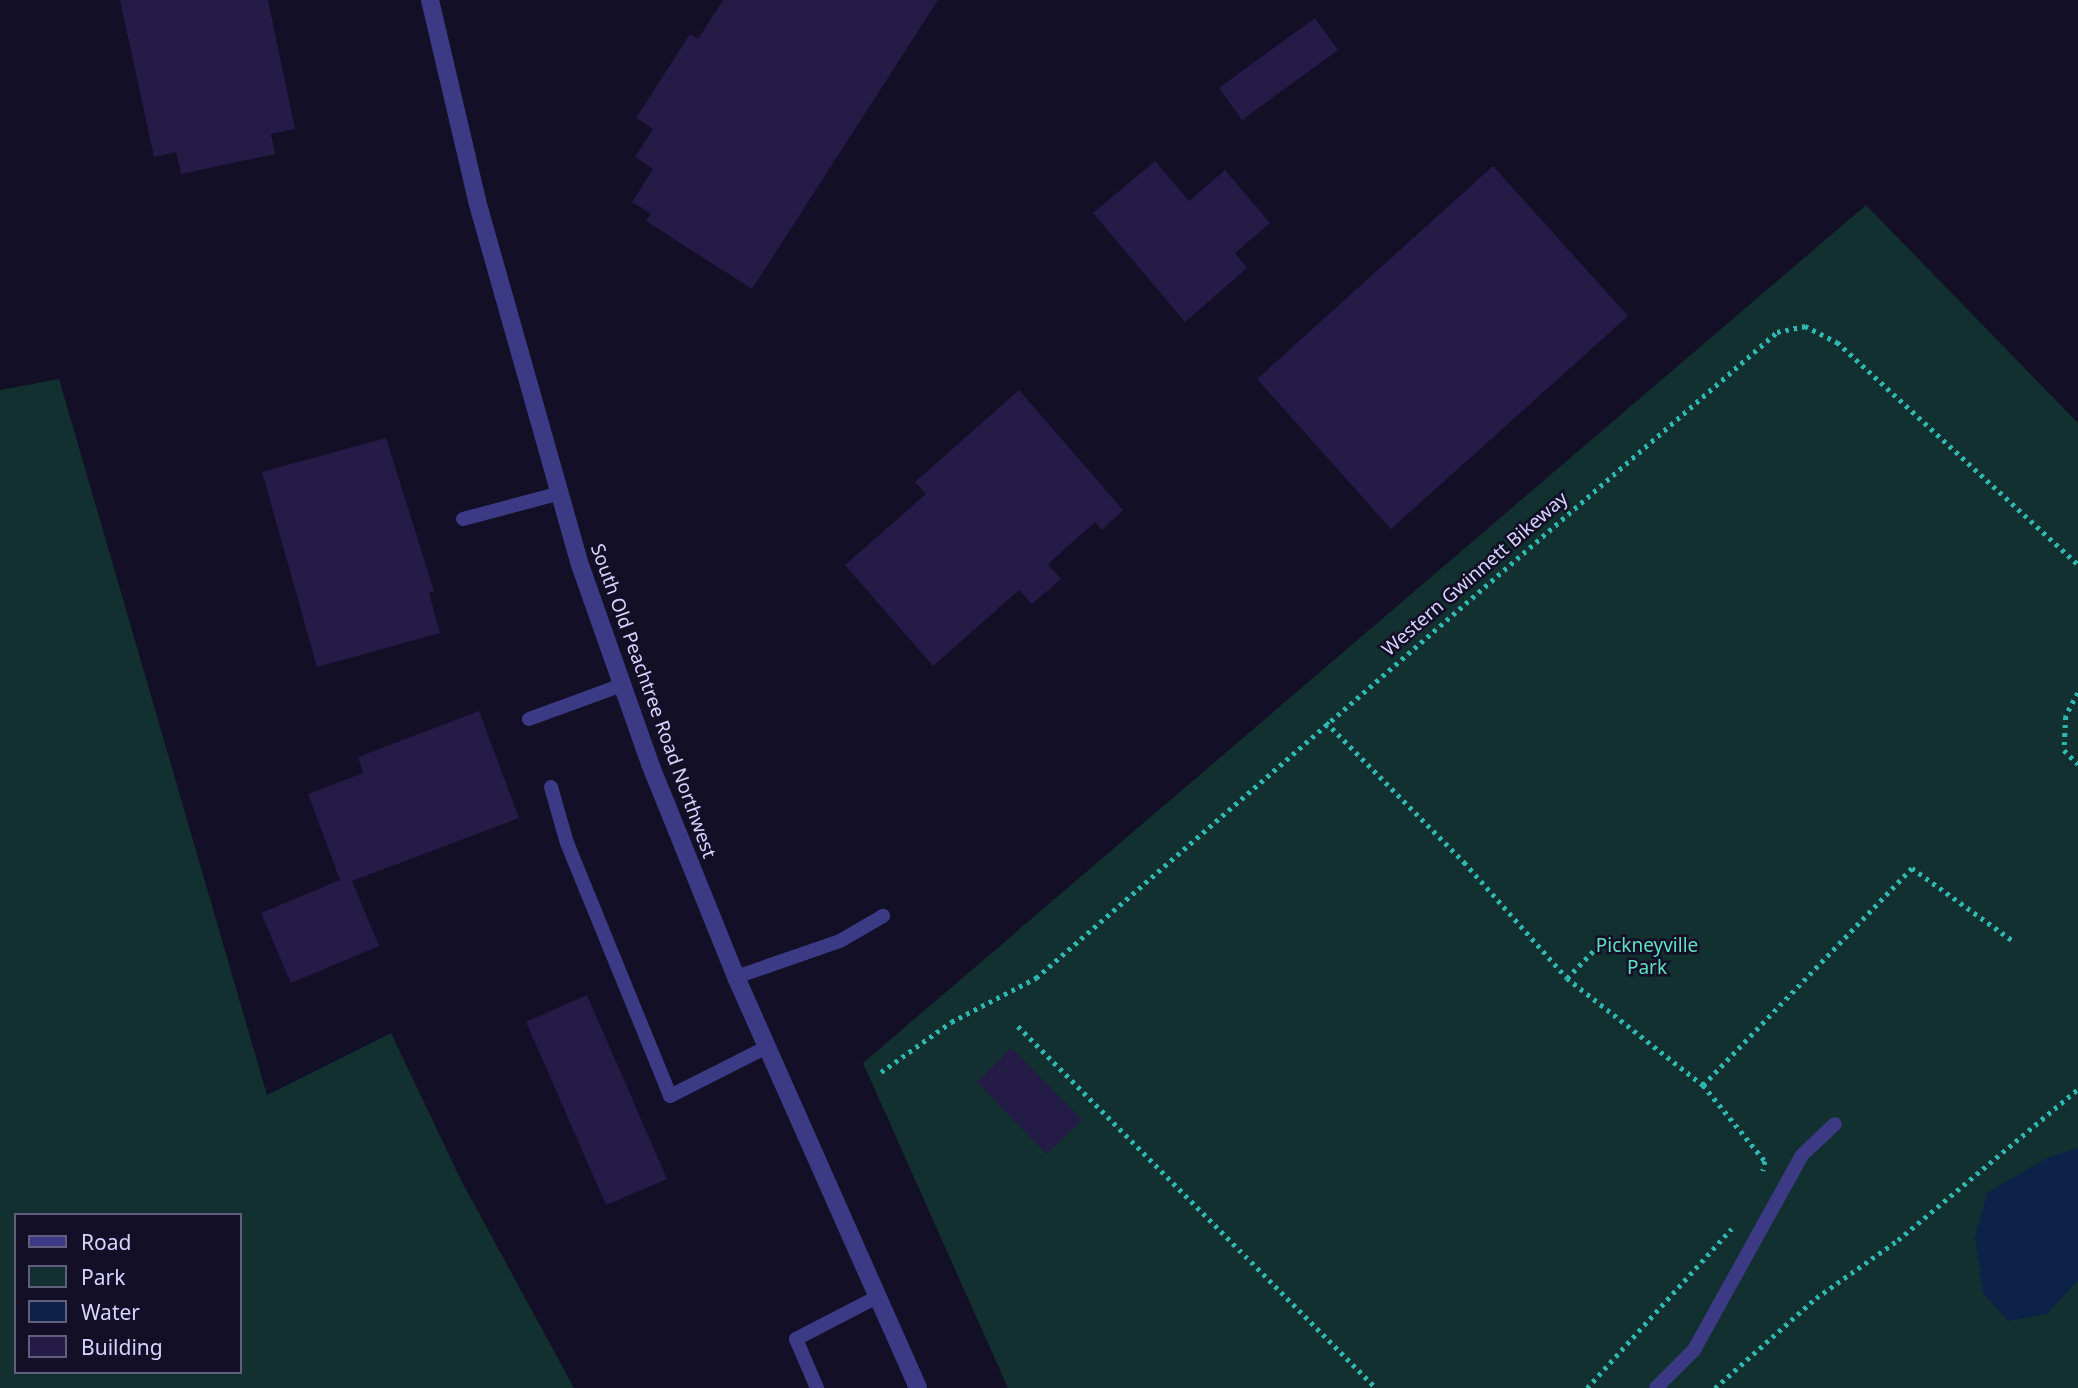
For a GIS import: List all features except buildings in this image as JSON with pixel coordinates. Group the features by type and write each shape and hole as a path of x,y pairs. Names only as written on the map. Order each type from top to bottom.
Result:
{"street":[{"name":"South Old Peachtree Road Northwest","path":"430,0 477,201 556,494 622,685 736,977 918,1388"}],"lane":[{"path":"463,519 556,494"},
{"path":"529,719 622,685"},
{"path":"551,787 567,843 670,1096 767,1047"},
{"path":"736,977 840,941 883,916"},
{"path":"1656,1388 1694,1350 1802,1155 1835,1124"},
{"path":"817,1388 796,1339 877,1297"}],"path":[{"name":"Western Gwinnett Bikeway","path":"881,1072 951,1022 1036,978 1326,722 1777,332 1805,326 1837,342 2078,564"},
{"path":"2078,693 2066,716 2064,750 2078,764"},
{"path":"1326,722 1464,862 1567,978 1703,1085 1765,1161"},
{"path":"1703,1085 1912,868 2012,940"},
{"path":"1567,978 1602,942"},
{"path":"1018,1026 1376,1388"},
{"path":"1715,1388 1816,1298 1898,1240 2078,1088"},
{"path":"1587,1388 1737,1221"}],"green space":[{"name":"Pickneyville Park","path":"1866,205 2078,423 2078,1388 1008,1388 863,1063"},
{"path":"59,379 267,1095 391,1033 461,1180 574,1388 0,1388 0,390"}],"water":[{"path":"2078,1148 2078,1280 2047,1314 2008,1321 1983,1293 1975,1237 1987,1193 2047,1158"}]}
